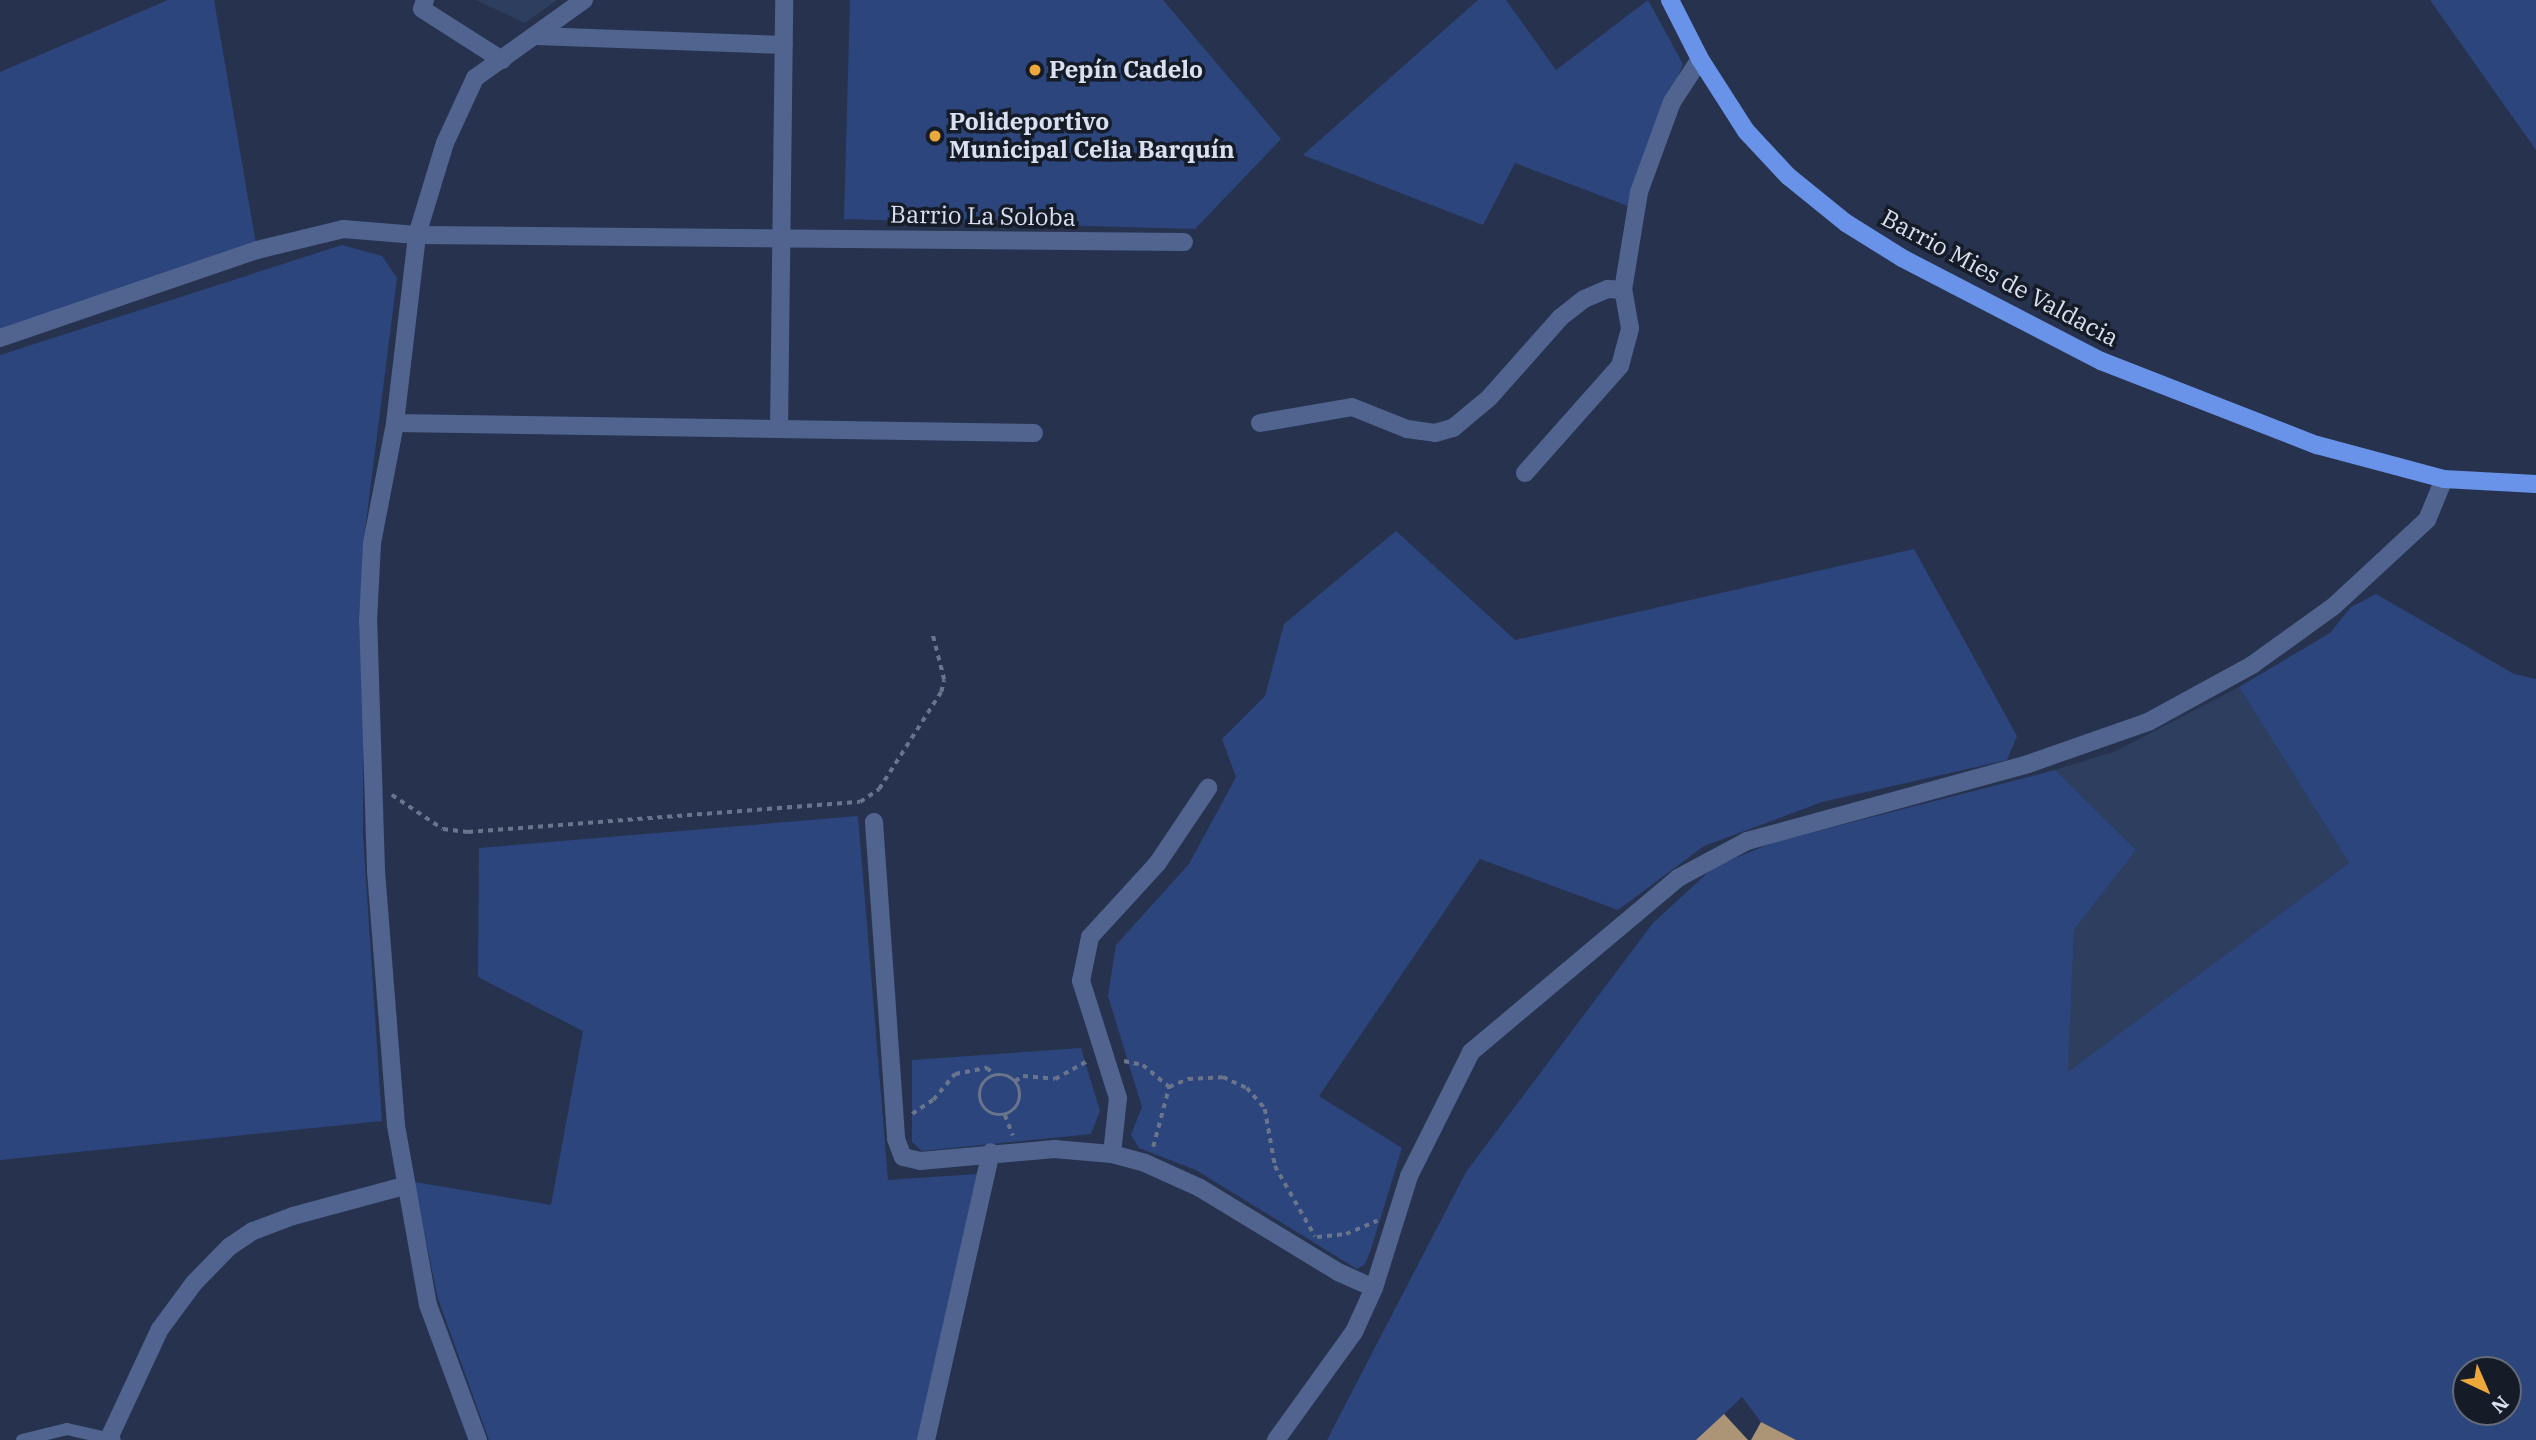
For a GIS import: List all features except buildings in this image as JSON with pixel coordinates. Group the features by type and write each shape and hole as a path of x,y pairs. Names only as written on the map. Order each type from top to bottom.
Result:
{"main road":[{"name":"Barrio Mies de Valdacia","path":"1670,0 1700,59 1746,131 1788,176 1846,223 1902,257 2043,334 2180,395 2317,445 2444,479 2536,484"}],"street":[{"path":"425,0 422,9 502,60"},
{"path":"478,1440 428,1305 404,1186 388,1039 374,790 368,622 372,543 395,423 417,235 445,143 475,78 584,0"},
{"path":"779,429 784,0"},
{"path":"536,36 785,45"},
{"path":"1525,473 1620,366 1630,328 1622,290 1639,192 1672,102 1700,59"},
{"name":"Barrio La Soloba","path":"0,338 257,250 343,229 417,235 1184,242"},
{"path":"1260,423 1352,407 1407,429 1435,433 1452,428 1489,398 1561,317 1584,299 1608,289 1622,290"},
{"path":"395,423 1034,433"},
{"path":"1276,1440 1354,1332 1374,1288 1419,1152 1471,1052 1678,878 1747,841 2028,764 2148,722 2252,665 2334,606 2427,520 2444,479"},
{"path":"1112,1154 1118,1098 1081,981 1090,937 1157,864 1208,788"},
{"path":"874,822 895,1124 898,1149 907,1160 1054,1149 1112,1154 1145,1163 1200,1188 1302,1250 1374,1288"},
{"path":"926,1440 991,1153"},
{"path":"113,1438 160,1329 194,1283 229,1247 253,1231 293,1216 404,1186"}],"lane":[{"path":"22,1440 34,1433 67,1429 113,1438"}],"path":[{"path":"374,790 402,800 443,829 468,832 860,802 879,789 941,692 944,680 932,633"},
{"path":"895,1124 933,1100 955,1074 987,1068 995,1075 1010,1077 1019,1087 1020,1101 1005,1115 991,1114 981,1103 983,1083 995,1075"},
{"path":"1145,1163 1169,1087 1188,1079 1223,1077 1247,1088 1261,1102 1275,1166 1316,1237"},
{"path":"1302,1250 1316,1237 1346,1234 1398,1212"}],"shaded area":[{"path":"168,0 214,0 257,250 0,338 0,72"},
{"path":"476,0 557,0 525,23"},
{"name":"Pepín Cadelo","path":"850,0 1163,0 1281,139 1195,229 844,219"},
{"path":"1478,0 1506,0 1556,70 1648,0 1683,64 1628,206 1515,163 1483,225 1303,155"},
{"path":"2430,0 2536,0 2536,150"},
{"path":"342,245 382,256 397,278 363,546 363,835 382,1121 0,1160 0,355"},
{"path":"1396,531 1515,640 1914,549 2017,736 2007,760 1822,802 1704,846 1618,910 1480,859 1319,1096 1402,1148 1371,1249 1365,1264 1357,1269 1196,1170 1139,1148 1131,1135 1142,1107 1108,996 1116,945 1189,864 1236,777 1222,739 1265,696 1284,624"},
{"path":"2376,594 2514,674 2536,679 2536,1440 1795,1440 1761,1422 1742,1397 1702,1435 1706,1440 1327,1440 1466,1172 1653,923 1715,866 1775,842 2055,770 2136,850 2074,930 2068,1072 2349,863 2239,687 2330,633 2351,607"},
{"path":"2239,687 2349,863 2067,1073 2074,930 2136,850 2055,770 2116,751"},
{"path":"858,816 888,1180 977,1174 918,1440 489,1440 438,1299 414,1182 551,1205 583,1031 478,977 479,848"},
{"path":"1081,1048 1100,1111 1091,1134 922,1151 912,1142 912,1060"}],"place":[{"name":"Pepín Cadelo","path":"1035,70"},
{"name":"Polideportivo Municipal Celia Barquín","path":"935,136"}]}
